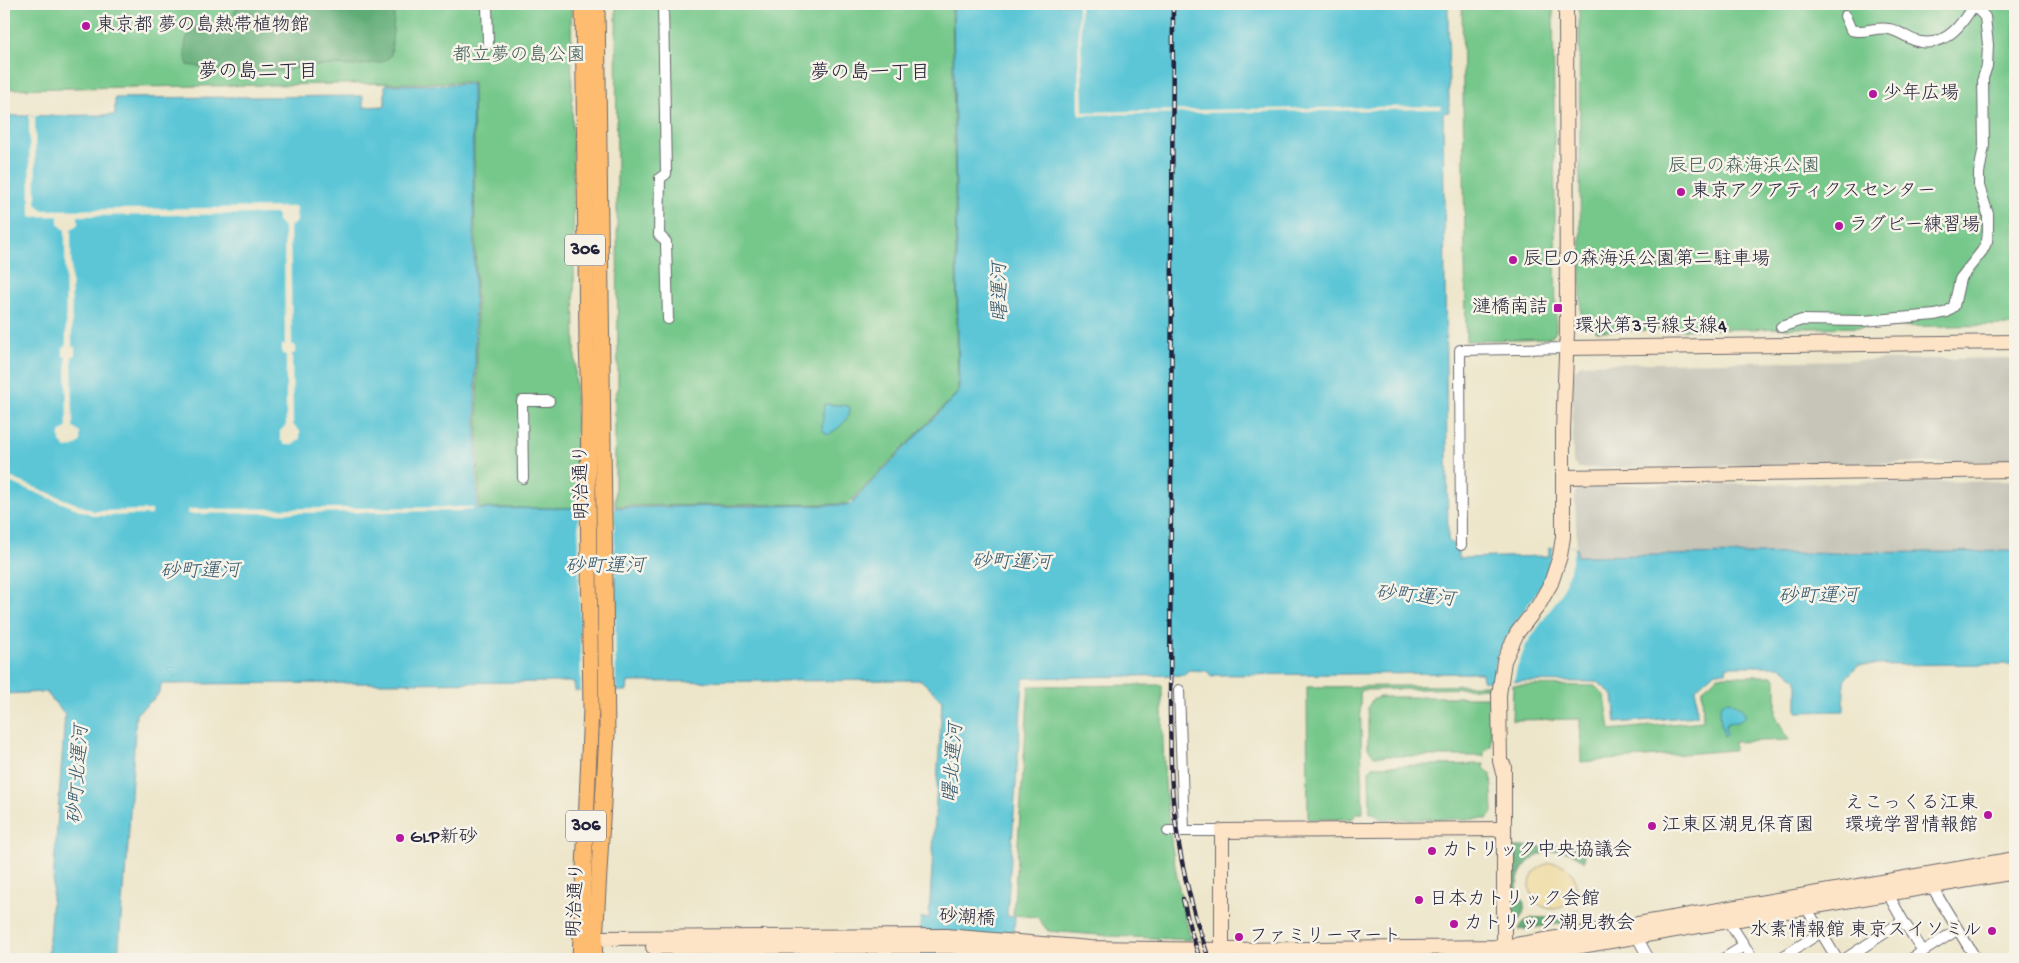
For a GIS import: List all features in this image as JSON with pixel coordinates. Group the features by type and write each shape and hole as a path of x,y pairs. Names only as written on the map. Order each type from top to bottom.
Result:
{"main road":[{"name":"明治通り","path":"583,4 586,342 589,401 591,946"},
{"name":"明治通り","path":"580,959 591,946 607,733 597,4"}],"street":[{"path":"487,4 488,44"},
{"path":"663,4 666,174 660,178 659,235 666,242 668,319"},
{"name":"環状第3号線支線4","path":"1566,4 1567,348 2015,342"},
{"path":"1781,327 1802,320 1863,322 1935,315 1946,312 1954,306 1960,279 1982,251 1987,241 1988,214 1979,186 1979,173 1984,146 1983,78 1987,66 1988,45 1985,16 1974,4 1956,30 1945,38 1933,42 1922,42 1888,29 1877,28 1859,32 1851,30 1845,16"},
{"path":"1461,545 1460,350 1567,348 1565,406 1568,429 1565,545 1546,593 1517,633 1508,651 1503,684 1500,761 1503,773 1503,829 1509,957"},
{"path":"523,478 522,401 549,401"},
{"path":"1566,477 2015,470"},
{"path":"1179,690 1184,831"},
{"path":"1168,831 1503,829"},
{"path":"1222,831 1222,955"},
{"path":"1509,957 1805,902 2015,858"},
{"path":"1023,947 1090,948 1222,955 1509,957 1729,922 1805,902 1888,894 2015,872"},
{"path":"1932,887 1972,958"},
{"path":"1888,894 1903,922 1923,951"},
{"path":"1805,902 1820,932 1837,959"},
{"path":"1729,922 1753,959"},
{"path":"1845,959 1903,922"},
{"path":"1911,959 1957,930"},
{"path":"1779,959 1820,932"},
{"name":"砂潮橋","path":"591,946 908,941 946,936 1023,947"},
{"path":"1637,938 1649,959"},
{"path":"1723,959 1744,946"},
{"path":"1023,947 1114,959"}],"shaded area":[{"path":"2015,358 2015,461 1579,468 1573,463 1572,373 1581,364"},
{"path":"2015,481 2015,551 1577,556 1575,492 1581,486"}],"green space":[{"name":"都立夢の島公園","path":"4,4 571,4 577,508 479,508 473,82 4,89"},
{"path":"240,4 395,4 391,56 382,62 354,66 301,67 285,71 241,73 188,65 185,46 187,37 193,28 237,22 234,13"},
{"path":"616,4 952,4 958,392 848,504 615,506 615,397 618,389"},
{"path":"1462,4 1553,4 1556,331 1549,338 1466,341"},
{"name":"辰巳の森海浜公園","path":"1579,4 2015,4 2015,325 1596,331 1581,318"},
{"path":"1718,676 1772,676 1776,680 1776,717 1789,740 1734,742 1734,750 1581,762 1580,719 1512,720 1513,685 1595,686 1605,696 1610,730 1703,721 1702,690"},
{"path":"1162,685 1163,751 1168,814 1177,876 1191,940 1048,931 1037,917 1013,915 1029,686"},
{"path":"1491,685 1491,688 1360,690 1363,813 1357,813 1352,819 1308,819 1307,687"},
{"path":"1379,697 1491,697 1491,746 1484,752 1484,756 1374,756 1368,748 1368,707 1372,700"},
{"path":"1484,764 1484,768 1491,774 1493,812 1487,819 1381,819 1370,813 1369,771 1374,766"},
{"path":"1586,846 1584,862 1574,854 1562,851 1539,855 1529,862 1521,871 1518,883 1518,896 1525,902 1524,909 1520,918 1513,926 1513,847"},
{"path":"1573,911 1578,911 1577,921 1519,930 1525,921 1530,919 1560,917"},
{"path":"1476,954 1476,956 1249,957 1249,955"}],"sand":[{"path":"1553,863 1566,867 1572,873 1576,886 1572,899 1566,905 1553,909 1540,905 1534,899 1530,886 1534,873 1540,867"}],"water":[{"path":"953,4 1448,4 1449,112 1443,113 1448,540 1458,549 1458,558 1549,556 1549,548 1577,547 1577,556 2015,551 2015,664 1858,665 1844,680 1844,711 1797,712 1797,680 1781,666 1727,666 1726,672 1714,672 1696,688 1697,716 1616,723 1613,695 1598,682 1483,681 1482,673 1213,675 1213,678 1207,671 1189,670 1183,675 1025,678 1023,680 1007,916 1015,917 1012,959 918,959 921,918 929,918 942,700 921,680 628,682 627,691 575,691 574,682 161,684 160,692 158,692 157,696 136,714 126,877 124,877 118,959 50,959 50,953 48,953 65,715 46,692 4,694 4,116 115,115 115,98 363,96 363,107 385,106 385,85 472,84 477,509 849,505 959,392"},
{"path":"824,404 849,406 850,410 844,422 828,435 822,430"},
{"path":"1729,701 1742,709 1745,715 1740,721 1727,723 1725,728 1727,735 1724,737 1720,710 1723,702"}],"pier":[{"path":"1078,4 1080,4 1083,112 1441,106 1441,109 1079,115"},
{"path":"29,116 35,116 36,204 43,210 296,207 297,221 290,227 292,345 295,345 295,353 292,354 293,425 300,431 300,439 293,445 285,445 280,439 280,431 286,425 286,354 282,354 282,345 285,345 284,227 277,221 277,214 78,216 78,224 71,230 72,347 75,347 75,356 72,356 73,427 80,433 80,442 74,447 66,448 60,442 60,433 67,427 66,357 63,356 63,348 66,347 65,230 58,224 58,216 30,217"},
{"path":"4,475 94,511 152,510 152,515 95,516 4,480"},
{"path":"578,506 614,506 616,694 581,694"},
{"path":"473,507 473,509 462,511 188,514 189,509"},
{"path":"1554,547 1575,547 1570,570 1561,594 1526,645 1513,684 1492,684 1497,659 1502,647 1516,622 1543,583 1549,570"}],"railway":[{"path":"1173,4 1171,767 1175,821 1182,861 1196,920 1209,959"},
{"path":"1183,899 1200,959"}],"place":[{"name":"東京都 夢の島熱帯植物館","path":"86,26"},
{"name":"少年広場","path":"1873,94"},
{"name":"東京アクアティクスセンター","path":"1681,192"},
{"name":"ラグビー練習場","path":"1839,226"},
{"name":"辰巳の森海浜公園第二駐車場","path":"1513,260"},
{"name":"漣橋南詰","path":"1558,308"},
{"name":"えこっくる江東 環境学習情報館","path":"1988,815"},
{"name":"江東区潮見保育園","path":"1652,826"},
{"name":"GLP新砂","path":"400,838"},
{"name":"カトリック中央協議会","path":"1432,851"},
{"name":"日本カトリック会館","path":"1419,900"},
{"name":"カトリック潮見教会","path":"1454,924"},
{"name":"水素情報館 東京スイソミル","path":"1992,931"},
{"name":"ファミリーマート","path":"1239,937"}],"district":[{"name":"夢の島二丁目","path":"258,73"},
{"name":"夢の島一丁目","path":"870,74"}],"water label":[{"name":"曙運河","path":"1002,292"},
{"name":"砂町運河","path":"1011,564"},
{"name":"砂町運河","path":"605,568"},
{"name":"砂町運河","path":"200,573"},
{"name":"砂町運河","path":"1415,598"},
{"name":"砂町運河","path":"1818,598"},
{"name":"曙北運河","path":"955,763"},
{"name":"砂町北運河","path":"80,775"}]}
